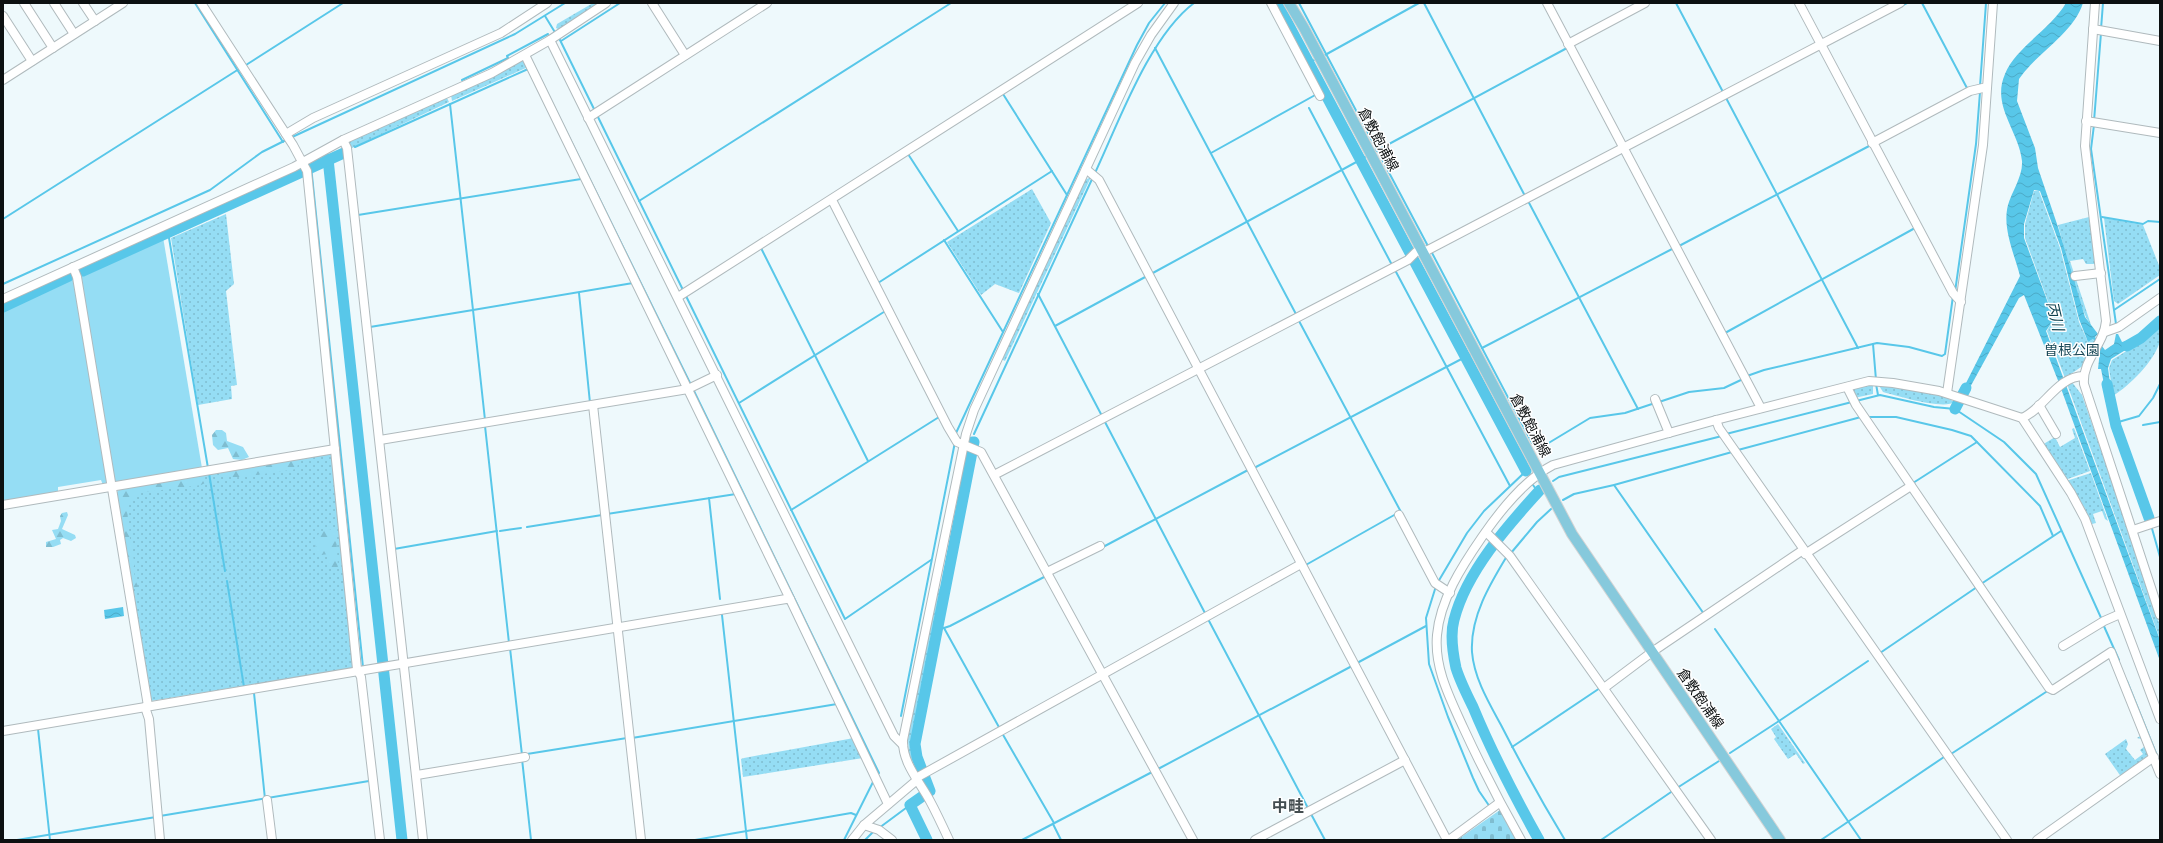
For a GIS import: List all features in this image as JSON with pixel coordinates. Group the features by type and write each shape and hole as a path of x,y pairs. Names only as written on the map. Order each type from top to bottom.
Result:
{"main road":[{"name":"倉敷飽浦線","path":"1289,3 1421,252 1584,553 1780,840"}],"street":[{"path":"24,3 53,48"},
{"path":"54,3 74,34"},
{"path":"83,3 94,21"},
{"path":"3,80 123,3"},
{"path":"202,3 288,137 304,166 359,672 366,715 380,840"},
{"path":"288,137 313,118 501,33 547,3"},
{"path":"3,299 304,166 343,140 492,73 525,55 606,3"},
{"path":"652,3 684,54"},
{"path":"593,115 684,54 767,3"},
{"path":"682,294 833,201 1138,3"},
{"path":"902,745 964,444 974,410 1091,173 1141,52 1157,25 1174,3"},
{"path":"1271,3 1319,94"},
{"path":"1547,3 1761,408"},
{"path":"1570,45 1644,3"},
{"path":"1799,3 1956,297"},
{"path":"994,474 1198,370 1421,252 1625,149 1900,3"},
{"path":"1947,393 1956,297 1983,145 1977,90 1993,3"},
{"path":"2094,3 2098,30 2092,122 2086,158 2106,316 2103,335 2087,363 2084,376 2088,399 2133,530 2160,615"},
{"path":"3,16 32,61"},
{"path":"2098,30 2160,42"},
{"path":"555,36 682,294 717,375 894,736 902,745 905,756 919,777 950,840"},
{"path":"525,55 689,387 876,776 888,804"},
{"path":"1874,142 1977,90"},
{"path":"2092,122 2160,133"},
{"path":"343,140 348,148 423,840"},
{"path":"1091,173 1449,840 1494,807"},
{"path":"833,201 888,308 964,444 981,452 1049,571 1193,840"},
{"path":"73,267 77,277 149,719 160,840"},
{"path":"2075,276 2101,273"},
{"path":"2103,335 2119,327 2160,298"},
{"path":"380,440 593,405 689,387 717,375"},
{"path":"2022,418 2068,380 2078,376 2084,376"},
{"path":"1521,840 1494,807 1447,692 1440,670 1437,636 1439,623 1450,593 1466,560 1486,532 1505,506 1540,473 1554,465 1716,420 1847,386 1876,381 1947,393 2022,418 2082,512 2107,574 2120,614 2160,719"},
{"path":"1847,386 1854,402 1978,585 2036,666 2050,689 2111,652 2160,774"},
{"path":"1656,402 1669,433"},
{"path":"593,405 641,840"},
{"path":"2039,405 2056,434"},
{"path":"1716,420 1719,428 1736,454 2007,840"},
{"path":"3,505 335,449"},
{"path":"1603,687 1652,652 1805,552 1911,486"},
{"path":"1399,515 1437,584 1450,593"},
{"path":"2133,530 2153,522"},
{"path":"1486,532 1510,556 1711,840"},
{"path":"1049,571 1100,546"},
{"path":"852,840 864,824 919,777 1302,564"},
{"path":"3,731 146,706 359,672 404,661 618,627 789,597"},
{"path":"2064,646 2102,622 2120,614"},
{"path":"416,775 523,757"},
{"path":"2037,840 2154,758"},
{"path":"1255,840 1405,760"},
{"path":"267,800 272,840"},
{"path":"864,824 877,830 892,840"}],"green space":[{"path":"593,3 601,3 560,30 556,28 557,24"},
{"path":"522,60 528,67 452,101 451,95"},
{"path":"447,98 449,102 350,149 349,142 352,139"},
{"path":"1091,177 1005,361 1001,359 1085,180"},
{"path":"1032,189 1051,223 1019,293 995,284 981,295 947,242"},
{"name":"曽根公園","path":"2034,191 2039,191 2060,248 2079,322 2088,342 2093,339 2095,343 2084,365 2065,378 2047,331 2054,318 2025,238 2025,224"},
{"path":"226,214 234,284 226,291 237,385 231,386 232,399 198,405 171,238"},
{"path":"2089,217 2095,264 2086,264 2083,259 2070,261 2091,325 2086,317 2076,292 2058,225"},
{"path":"2104,218 2143,225 2160,268 2160,275 2118,304 2114,301"},
{"path":"163,237 202,468 117,482 115,481 80,275"},
{"path":"75,278 107,482 103,485 101,480 58,487 58,492 3,502 3,310"},
{"path":"2160,325 2160,341 2153,357 2127,386 2113,396 2109,368 2112,360 2136,345"},
{"path":"2071,381 2082,395 2143,571 2160,626 2160,639 2067,384"},
{"path":"1873,384 1873,394 1854,398 1850,389"},
{"path":"1878,384 1927,392 1943,396 1955,402 1941,404 1909,399 1883,392"},
{"path":"2074,428 2090,471 2065,480 2042,445 2055,437 2060,447 2075,438 2072,429"},
{"path":"216,430 222,430 226,433 227,441 243,447 249,457 242,460 233,459 228,448 218,450 213,445 212,435"},
{"path":"332,452 354,668 151,701 116,495 120,488"},
{"path":"296,459 298,463 297,469 243,477 222,477 219,474 220,471"},
{"path":"2091,473 2108,521 2105,519 2102,511 2093,514 2096,523 2092,524 2084,507 2066,481"},
{"path":"203,474 205,483 201,485 138,493 129,501 127,509 135,567 134,578 138,586 136,589 132,587 117,492 121,488"},
{"path":"67,512 68,515 62,529 75,535 76,538 71,541 63,538 60,540 61,544 53,547 46,547 46,542 56,539 52,530 58,529 61,521 60,516 62,513"},
{"path":"328,529 334,530 336,534 338,569 333,569 327,564 329,554 320,555 316,550 315,538 321,532"},
{"path":"942,587 913,739 914,755 920,773 917,773 909,755 908,739 936,591"},
{"path":"1778,724 1805,763 1803,764 1796,754 1788,759 1774,739 1776,737 1771,729"},
{"path":"2143,734 2152,756 2122,778 2105,754 2126,739 2128,744 2126,749 2135,760 2143,754 2140,750 2145,746 2141,739 2137,738"},
{"path":"854,738 863,758 743,777 741,759"},
{"path":"1500,810 1518,840 1457,840"}],"water":[{"path":"2066,3 2083,3 2079,13 2072,23 2029,66 2019,79 2017,101 2035,148 2038,168 2058,227 2085,317 2098,334 2095,337 2105,350 2114,344 2116,334 2118,334 2122,342 2138,338 2140,341 2111,359 2108,368 2112,398 2107,399 2101,369 2098,369 2100,350 2093,339 2088,342 2079,319 2061,248 2040,191 2034,190 2024,224 2024,238 2054,319 2046,331 2160,640 2160,661 2059,383 2024,295 2019,298 1968,391 1965,395 1961,393 2020,276 2006,223 2008,205 2021,172 2022,161 2020,150 2003,108 2001,97 2005,74 2017,56 2052,21"},
{"path":"123,607 124,616 105,619 104,610"}],"waterway":[{"path":"195,3 283,142"},
{"path":"246,65 343,3"},
{"path":"290,138 515,34 565,3"},
{"path":"561,41 620,3"},
{"path":"639,201 951,3"},
{"path":"956,433 1137,45 1149,23 1165,3"},
{"path":"1095,173 1125,106 1149,58 1178,18 1194,3"},
{"path":"1277,3 1526,471"},
{"path":"1299,3 1429,248"},
{"path":"1325,55 1419,3"},
{"path":"1424,3 1525,196"},
{"path":"1676,3 1723,92"},
{"path":"1901,6 1907,3"},
{"path":"1922,3 1968,90"},
{"path":"1980,86 1986,3"},
{"path":"2101,29 2103,3"},
{"path":"545,16 556,34"},
{"path":"2094,121 2101,33"},
{"path":"462,80 508,58 507,56 548,34"},
{"path":"559,38 595,111"},
{"path":"1155,48 1297,316"},
{"path":"1376,151 1567,48"},
{"path":"1309,63 1316,59"},
{"path":"535,68 691,385"},
{"path":"3,219 239,69"},
{"path":"355,147 528,69"},
{"path":"1955,292 1976,144 1980,92"},
{"path":"1003,94 1067,195"},
{"path":"1211,153 1317,94"},
{"path":"1725,96 1858,348"},
{"path":"370,327 473,310 450,104"},
{"path":"1309,108 1392,265"},
{"path":"597,115 683,290"},
{"path":"2094,125 2091,149 2116,324"},
{"path":"3,284 210,190 262,152 286,140"},
{"path":"1679,246 1871,145"},
{"path":"83,271 346,152"},
{"path":"908,154 958,231"},
{"path":"1360,159 1367,156"},
{"path":"328,159 402,840"},
{"path":"1151,274 1360,160"},
{"path":"311,166 363,667"},
{"path":"878,283 1052,171"},
{"path":"974,434 1093,177"},
{"path":"358,215 581,179"},
{"path":"1527,199 1638,409"},
{"path":"2102,217 2143,224 2148,221 2160,222"},
{"path":"1725,333 1915,228"},
{"path":"168,232 208,468"},
{"path":"944,240 1003,332"},
{"path":"761,248 868,461"},
{"path":"1482,348 1674,248"},
{"path":"1431,251 1532,443 1539,448"},
{"path":"1395,270 1510,486"},
{"path":"3,307 69,276"},
{"path":"1055,326 1147,276"},
{"path":"2114,310 2160,279"},
{"path":"485,420 473,310 633,283"},
{"path":"686,296 699,288"},
{"path":"579,293 590,403"},
{"path":"685,294 845,619 931,560"},
{"path":"1038,294 1102,416"},
{"path":"1747,376 1764,370 1877,343 1909,347 1942,356 1945,354 1953,296"},
{"path":"739,403 887,310"},
{"path":"1299,321 1401,512"},
{"path":"2127,346 2141,338 2160,321"},
{"path":"1873,344 1876,380"},
{"path":"1254,468 1471,354"},
{"path":"1659,402 1689,392 1724,388 1743,379"},
{"path":"1876,384 1878,395"},
{"path":"2107,384 2116,426 2149,518"},
{"path":"2115,423 2139,416 2153,398 2160,384"},
{"path":"1955,409 1966,388"},
{"path":"693,389 879,773 877,775"},
{"path":"1856,401 1880,395 1934,407 1955,409 2004,442 2036,474 2102,620"},
{"path":"1726,434 1852,402"},
{"path":"1537,450 1590,418 1625,413 1655,403"},
{"path":"791,510 939,417"},
{"path":"1738,450 1861,417"},
{"path":"1868,417 1896,417 1971,436 2040,506 2053,536"},
{"path":"1105,422 1206,615"},
{"path":"2143,425 2160,422"},
{"path":"485,426 509,643"},
{"path":"1553,481 1559,477 1722,436"},
{"path":"901,716 955,442"},
{"path":"927,840 910,805 930,791 917,757 915,744 974,442 972,442"},
{"path":"1913,483 1977,442"},
{"path":"1563,500 1574,494 1614,485 1732,452"},
{"path":"1523,463 1528,459"},
{"path":"1103,547 1248,470"},
{"path":"1438,582 1467,533 1484,511 1526,471"},
{"path":"209,473 225,571"},
{"path":"1533,485 1538,492"},
{"path":"1614,485 1704,614"},
{"path":"1539,840 1496,758 1462,683 1456,668 1452,638 1454,620 1460,602 1478,567 1502,534 1540,490"},
{"path":"607,514 736,494"},
{"path":"709,498 720,599"},
{"path":"1511,553 1537,522 1551,509"},
{"path":"1304,566 1396,514"},
{"path":"527,527 602,515"},
{"path":"2151,525 2160,557"},
{"path":"500,531 521,528"},
{"path":"394,549 497,531"},
{"path":"1981,584 2061,531"},
{"path":"1507,556 1482,601 1474,626 1472,639 1473,662 1487,699 1532,783 1565,840"},
{"path":"937,626 944,628 950,626 1046,576"},
{"path":"227,581 244,687"},
{"path":"1436,586 1426,618 1429,664 1448,717 1473,778 1479,791 1490,807"},
{"path":"1880,653 1977,587"},
{"path":"722,615 747,840"},
{"path":"1208,619 1309,810"},
{"path":"2103,624 2119,660"},
{"path":"1357,663 1426,626"},
{"path":"944,628 1000,729"},
{"path":"1715,629 1779,721 1868,661"},
{"path":"510,648 522,755"},
{"path":"1158,769 1352,666"},
{"path":"2127,681 2160,763"},
{"path":"1512,747 1600,688"},
{"path":"1951,754 2049,690"},
{"path":"254,693 265,799"},
{"path":"632,738 837,704"},
{"path":"1730,753 1779,721 1861,840"},
{"path":"38,729 50,840"},
{"path":"1002,733 1054,823"},
{"path":"527,754 627,738"},
{"path":"1821,840 1944,757"},
{"path":"522,759 531,840"},
{"path":"1677,788 1719,761"},
{"path":"1022,840 1154,771"},
{"path":"844,840 874,780"},
{"path":"160,816 369,781"},
{"path":"1601,840 1674,790"},
{"path":"879,828 910,805"},
{"path":"695,840 851,813 856,815"},
{"path":"1311,814 1325,840"},
{"path":"17,840 156,817"},
{"path":"1053,824 1061,840"},
{"path":"865,840 874,831"}],"district":[{"name":"中畦","path":"1288,805"}],"water label":[{"name":"丙川","path":"2056,316"}]}
